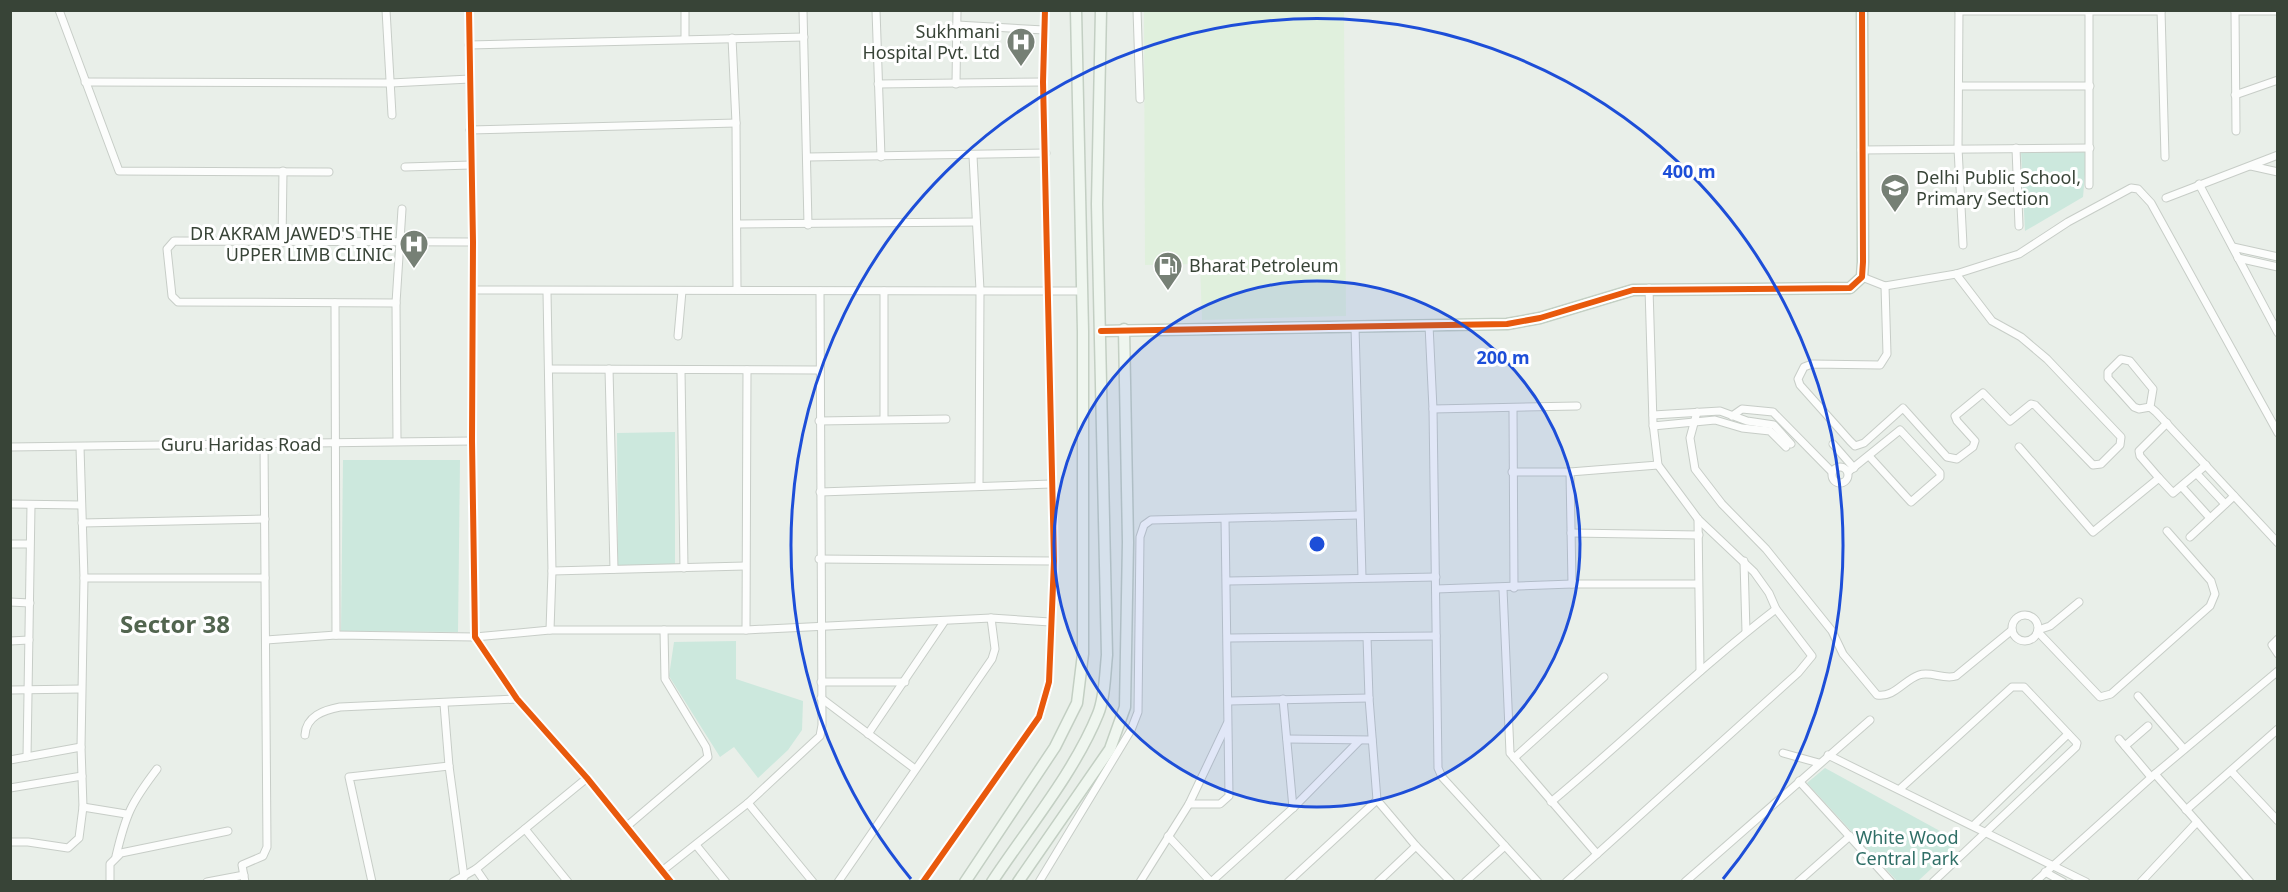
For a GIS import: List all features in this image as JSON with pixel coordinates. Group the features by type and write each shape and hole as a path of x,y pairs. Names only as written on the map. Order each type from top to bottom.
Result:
{"main road":[{"path":"992,882 1074,760 1099,713 1107,656 1097,204 1101,10"},
{"path":"1101,26 1109,10"},
{"path":"1101,331 1429,326 1523,322 1633,290 1649,288 1839,290 1857,284 1862,277 1862,10"},
{"path":"965,882 1056,747 1077,703 1083,654 1083,494 1080,204 1074,13"},
{"path":"1080,204 1097,204"},
{"path":"1080,228 1098,228"},
{"path":"1018,882 1110,749 1125,707 1128,542 1124,329"},
{"path":"1083,494 1104,493"}],"street":[{"path":"59,10 119,171 329,172"},
{"path":"386,10 392,115"},
{"path":"469,10 474,242 472,441 475,637 517,699 587,778 671,882"},
{"path":"685,39 686,10"},
{"path":"804,10 808,225"},
{"path":"876,10 881,157"},
{"path":"956,84 957,10"},
{"path":"923,882 1039,717 1049,682 1054,561 1043,82 1045,10"},
{"path":"1137,10 1140,99"},
{"path":"2090,10 2090,185"},
{"path":"1962,245 1959,11 2161,11 2165,157"},
{"path":"2236,131 2235,11 2277,11"},
{"path":"957,25 1044,30"},
{"path":"469,45 804,37"},
{"path":"732,38 736,123 737,290"},
{"path":"85,82 391,83 471,80"},
{"path":"2235,95 2277,80"},
{"path":"878,84 1043,82"},
{"path":"1959,86 2090,86"},
{"path":"470,130 736,123"},
{"path":"2016,148 2019,226"},
{"path":"1861,150 2090,148"},
{"path":"808,157 1046,153"},
{"path":"2166,198 2277,155"},
{"path":"973,156 980,290 979,485"},
{"path":"405,167 471,165"},
{"path":"2249,165 2277,172"},
{"path":"282,243 283,171"},
{"path":"2199,184 2277,333"},
{"path":"1862,277 1885,286 1956,274 2019,254 2068,222 2131,188 2138,189 2151,203 2277,433"},
{"path":"397,441 396,303 402,242 402,209"},
{"path":"738,224 976,222"},
{"path":"396,303 178,302 172,296 166,255 169,244 174,241 474,242"},
{"path":"2233,247 2277,257"},
{"path":"2238,258 2277,267"},
{"path":"1885,286 1887,354 1884,363 1880,365 1812,364 1804,367 1798,379 1800,385 1855,446 1864,443 1903,408 1947,457 1957,459 1973,447 1975,441 1957,422 1955,416 1983,393 2010,421 2031,404 2035,405 2093,465 2101,464 2120,445 2121,437 2046,359 2021,337 1992,321 1956,274"},
{"path":"1566,882 1807,665 1811,653 1776,609 1764,585 1744,561 1698,519 1658,465 1653,426 1649,288"},
{"path":"473,290 548,292 1081,291"},
{"path":"678,336 682,291"},
{"path":"662,871 748,803 820,736 820,291"},
{"path":"884,291 884,419"},
{"path":"548,292 552,571 550,630"},
{"path":"335,303 336,635"},
{"path":"1429,326 1433,409 1439,774 1538,882"},
{"path":"1355,327 1362,577"},
{"path":"2121,359 2130,361 2153,389 2150,407 2139,410 2134,407 2108,378 2108,372 2121,359"},
{"path":"550,369 819,370"},
{"path":"609,369 614,569"},
{"path":"746,630 747,370"},
{"path":"681,371 684,567"},
{"path":"1433,409 1577,406"},
{"path":"2150,407 2277,543"},
{"path":"1513,408 1514,588"},
{"path":"1727,423 1733,415 1746,409 1773,412 1832,472 1833,480 1840,484 1847,480 1851,470 1900,430 1940,473 1940,477 1911,502 1869,456"},
{"path":"1653,415 1720,411 1747,422 1774,425 1788,445 1770,430 1743,428 1715,420 1653,426"},
{"path":"1697,412 1690,438 1695,469 1722,504 1759,540 1834,634 1843,654 1877,695 1890,694 1912,678 1923,674 1949,678 1956,676 2012,630 2017,618 2025,615 2034,618 2038,629 2100,697 2111,694 2214,600 2211,581 2167,531"},
{"path":"819,422 946,419"},
{"path":"2167,423 2139,451 2159,478 2174,493 2206,465"},
{"name":"Guru Haridas Road","path":"10,447 472,441"},
{"path":"207,882 245,878 243,865 263,856 267,848 264,443"},
{"path":"1833,444 1851,470"},
{"path":"10,842 68,848 79,838 83,807 81,689 84,578 80,447"},
{"path":"2019,447 2093,532 2159,478"},
{"path":"1512,472 1570,472 1658,465"},
{"path":"1832,472 1841,467 1851,470"},
{"path":"1570,472 1572,584"},
{"path":"2197,474 2225,504"},
{"path":"820,492 1051,484"},
{"path":"2182,487 2210,518"},
{"path":"2190,537 2234,496"},
{"path":"10,504 80,505"},
{"path":"27,757 31,505"},
{"path":"1040,881 1131,730 1138,712 1140,537 1144,525 1151,520 1359,515"},
{"path":"82,523 265,519"},
{"path":"1189,804 1220,804 1229,796 1229,638 1225,519"},
{"path":"1698,519 1700,671"},
{"path":"1572,533 1699,535"},
{"path":"10,544 29,544"},
{"path":"819,560 1054,561"},
{"path":"1744,561 1746,632"},
{"path":"552,571 745,566"},
{"path":"1227,581 1436,577"},
{"path":"84,578 265,578"},
{"path":"1436,589 1514,588 1572,584 1698,584"},
{"path":"1503,588 1508,742 1514,758 1596,854"},
{"path":"2012,630 2016,637 2023,641 2031,640 2038,629 2078,601"},
{"path":"10,602 30,603"},
{"path":"1551,802 1621,744 1700,671 1776,609"},
{"path":"266,640 336,635 475,637 550,630 746,630 991,618 1050,622"},
{"path":"838,882 992,658 995,649 991,618"},
{"path":"868,734 944,622"},
{"path":"626,827 708,757 706,747 665,679 664,630"},
{"path":"1229,638 1436,636"},
{"path":"1367,637 1377,800 1416,846 1451,882"},
{"path":"2277,639 2272,645 2277,654"},
{"path":"10,641 29,640"},
{"path":"2035,882 2153,776 2277,671"},
{"path":"1514,758 1604,677"},
{"path":"821,682 904,682"},
{"path":"1901,788 2012,687 2024,687 2076,742 2076,747 1933,882"},
{"path":"10,690 81,689"},
{"path":"2138,696 2184,750"},
{"path":"821,698 915,769"},
{"path":"1229,701 1369,698"},
{"path":"305,735 306,726 318,713 340,707 517,699"},
{"path":"1283,699 1293,807"},
{"path":"444,704 449,766 464,877"},
{"path":"1685,882 1870,720"},
{"path":"1140,882 1189,804 1229,721"},
{"path":"2125,746 2148,726"},
{"path":"2186,810 2277,730"},
{"path":"1974,825 2068,734"},
{"path":"1287,739 1372,740"},
{"path":"2119,739 2250,882"},
{"path":"1168,836 1210,882 1293,807 1359,741"},
{"path":"10,760 81,747"},
{"path":"1783,753 1819,763"},
{"path":"1828,755 1901,788 2086,882"},
{"path":"372,882 349,777 449,766"},
{"path":"110,882 110,864 116,856 126,814 157,769"},
{"path":"2231,771 2277,821"},
{"path":"10,789 82,776"},
{"path":"453,882 476,870 587,778"},
{"path":"1798,781 1891,882"},
{"path":"1288,882 1377,800"},
{"path":"748,803 813,882"},
{"path":"83,807 126,814"},
{"path":"2141,882 2197,822"},
{"path":"525,829 567,882"},
{"path":"116,856 139,848 228,831"},
{"path":"1798,882 1850,836"},
{"path":"696,845 726,882"},
{"path":"1378,882 1416,846"},
{"path":"1465,882 1505,846"},
{"path":"476,870 485,882"},
{"path":"2045,872 2063,882"}],"shaded area":[{"path":"1144,11 1344,11 1346,316 1202,320 1200,264 1145,265"}],"green space":[{"path":"2021,151 2087,151 2083,197 2025,231"},
{"path":"675,432 675,565 618,565 617,433"},
{"path":"343,460 460,460 458,632 341,631"},
{"path":"736,641 736,679 803,701 802,730 788,750 758,778 734,747 720,757 669,676 674,642"},
{"name":"White Wood Central Park","path":"1825,768 1960,842 1918,881 1897,881 1807,783"}],"cycle path":[{"path":"469,10 475,637 517,699 587,778 671,882"},
{"path":"923,882 1039,717 1049,682 1054,561 1043,82 1045,10"},
{"path":"1101,331 1507,324 1540,318 1633,290 1850,288 1862,277 1863,262 1862,10"}],"place":[{"name":"Sukhmani Hospital Pvt. Ltd","path":"1021,68"},
{"name":"Delhi Public School, Primary Section","path":"1895,214"},
{"name":"DR AKRAM JAWED'S THE UPPER LIMB CLINIC","path":"414,270"},
{"name":"Bharat Petroleum","path":"1168,292"}],"district":[{"name":"Sector 38","path":"175,625"}]}
